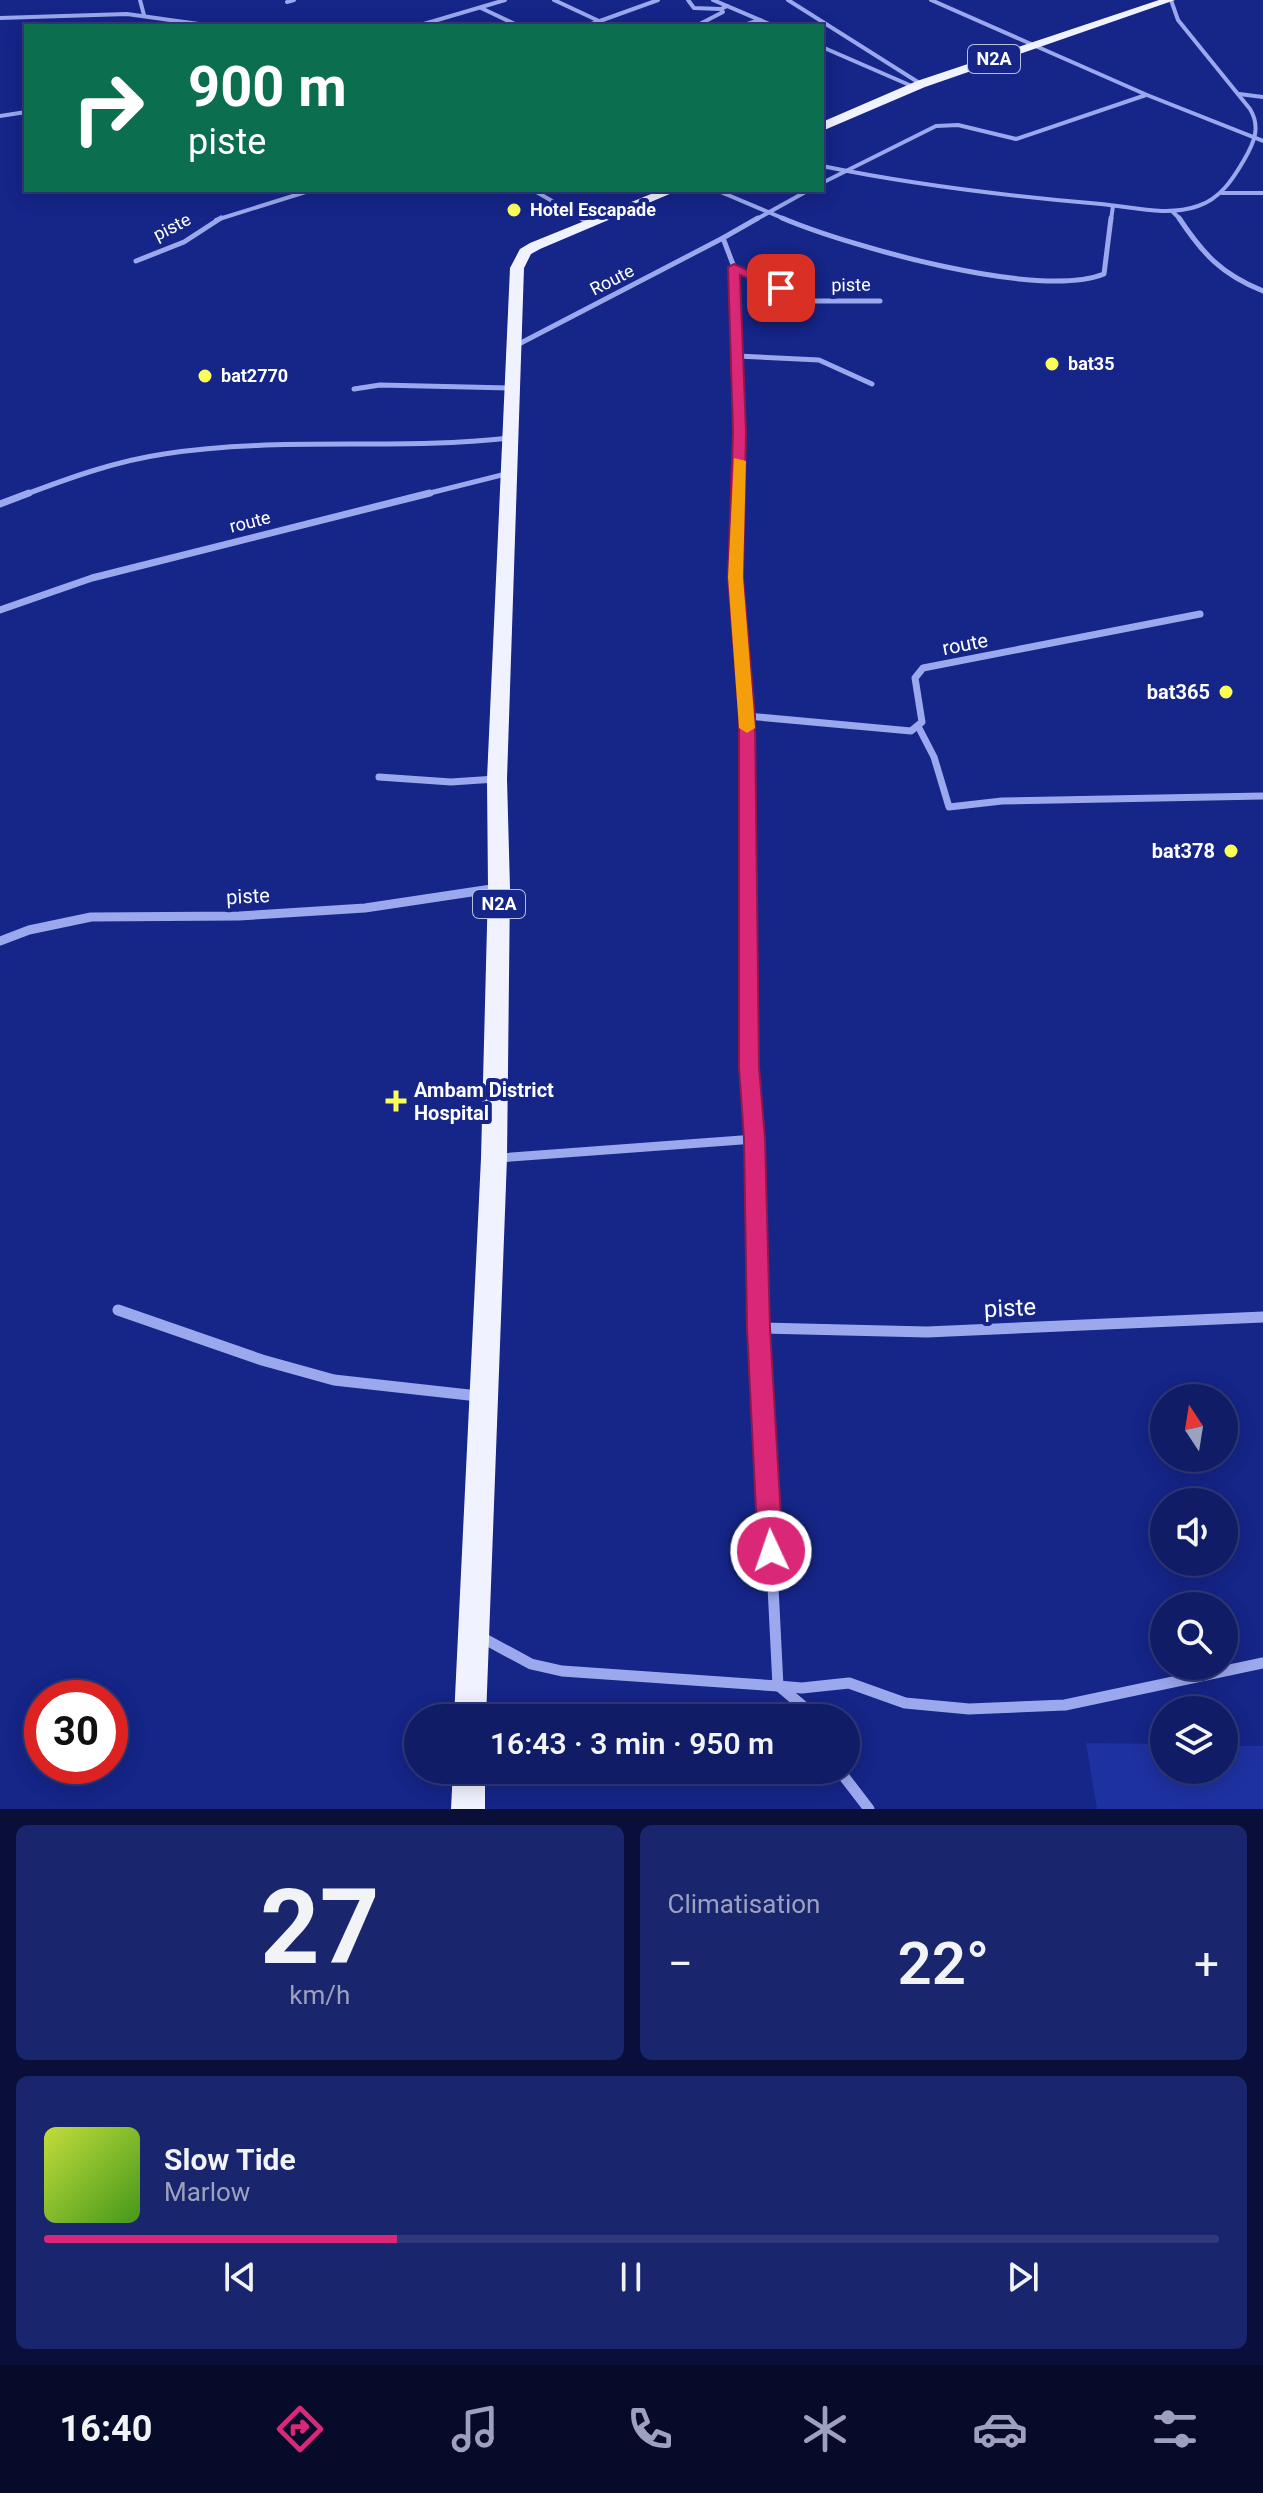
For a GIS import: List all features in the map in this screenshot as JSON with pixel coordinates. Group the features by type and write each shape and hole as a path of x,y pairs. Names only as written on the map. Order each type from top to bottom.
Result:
{"highway":[{"name":"N2A","path":"824,126 917,86 1170,0"},
{"name":"N2A","path":"470,1704 494,1158 499,888 497,779 516,279 520,258 535,246 667,192"},
{"path":"468,1809 469,1784"}],"street":[{"path":"140,0 144,15"},
{"path":"287,2 294,0"},
{"path":"424,24 505,0"},
{"path":"554,0 599,21"},
{"path":"591,24 658,0"},
{"path":"688,0 694,8 721,9 727,6"},
{"path":"713,0 769,24"},
{"path":"788,0 917,86"},
{"path":"931,0 1147,95 1263,141"},
{"path":"824,166 1007,197 1172,211 1200,206 1222,193 1256,138 1257,120 1178,20 1170,0"},
{"path":"480,7 515,24"},
{"path":"697,24 723,12 721,9"},
{"path":"82,24 84,15"},
{"path":"0,18 144,15 200,24"},
{"path":"747,24 760,20"},
{"path":"824,48 917,86"},
{"path":"1238,94 1263,97"},
{"path":"824,182 936,126 958,125 1016,139 1147,95"},
{"path":"0,116 24,112"},
{"name":"piste","path":"136,261 191,239 216,220 306,192"},
{"path":"536,192 591,224"},
{"path":"721,192 840,241 904,258 1033,279 1086,282 1095,281 1104,274 1113,206"},
{"name":"Route","path":"515,346 805,192"},
{"path":"1222,193 1263,193"},
{"path":"1172,211 1182,220 1195,243 1220,268 1263,291"},
{"path":"723,238 734,267 740,432 736,577 747,716 749,1067 755,1139 758,1328 778,1686 800,1704"},
{"name":"piste","path":"734,267 810,301 880,301"},
{"path":"737,356 819,360 872,384"},
{"path":"354,389 380,385 512,388"},
{"path":"0,504 68,478 119,463 186,451 437,446 511,438"},
{"name":"route","path":"0,610 92,578 511,473"},
{"name":"route","path":"919,728 922,716 915,678 923,668 1200,614"},
{"path":"747,716 899,730 919,728 934,757 949,807 1002,801 1263,796"},
{"path":"379,777 451,782 497,779"},
{"name":"piste","path":"0,941 29,930 91,917 239,916 365,908 499,888"},
{"path":"494,1158 544,1157 624,1147 755,1139"},
{"path":"118,1310 262,1360 334,1380 483,1396"},
{"name":"piste","path":"758,1328 927,1332 1263,1317"},
{"path":"473,1633 531,1664 562,1671 802,1688 849,1683 905,1703 969,1709 1065,1705 1263,1663"},
{"path":"850,1784 869,1809"}],"shaded area":[{"path":"1086,1743 1150,1744 1150,1784 1238,1784 1238,1746 1263,1746 1263,1809 1097,1809"}],"slow traffic":[{"path":"739,461 736,577 747,728"}],"place":[{"name":"Hotel Escapade","path":"514,210"},
{"name":"bat35","path":"1052,364"},
{"name":"bat2770","path":"205,376"},
{"name":"bat365","path":"1226,692"},
{"name":"bat378","path":"1231,851"},
{"name":"Ambam District Hospital","path":"396,1101"}],"route":[{"path":"771,1551 758,1328 755,1139 749,1067 747,700 736,577 740,432 734,267 781,288"}]}
